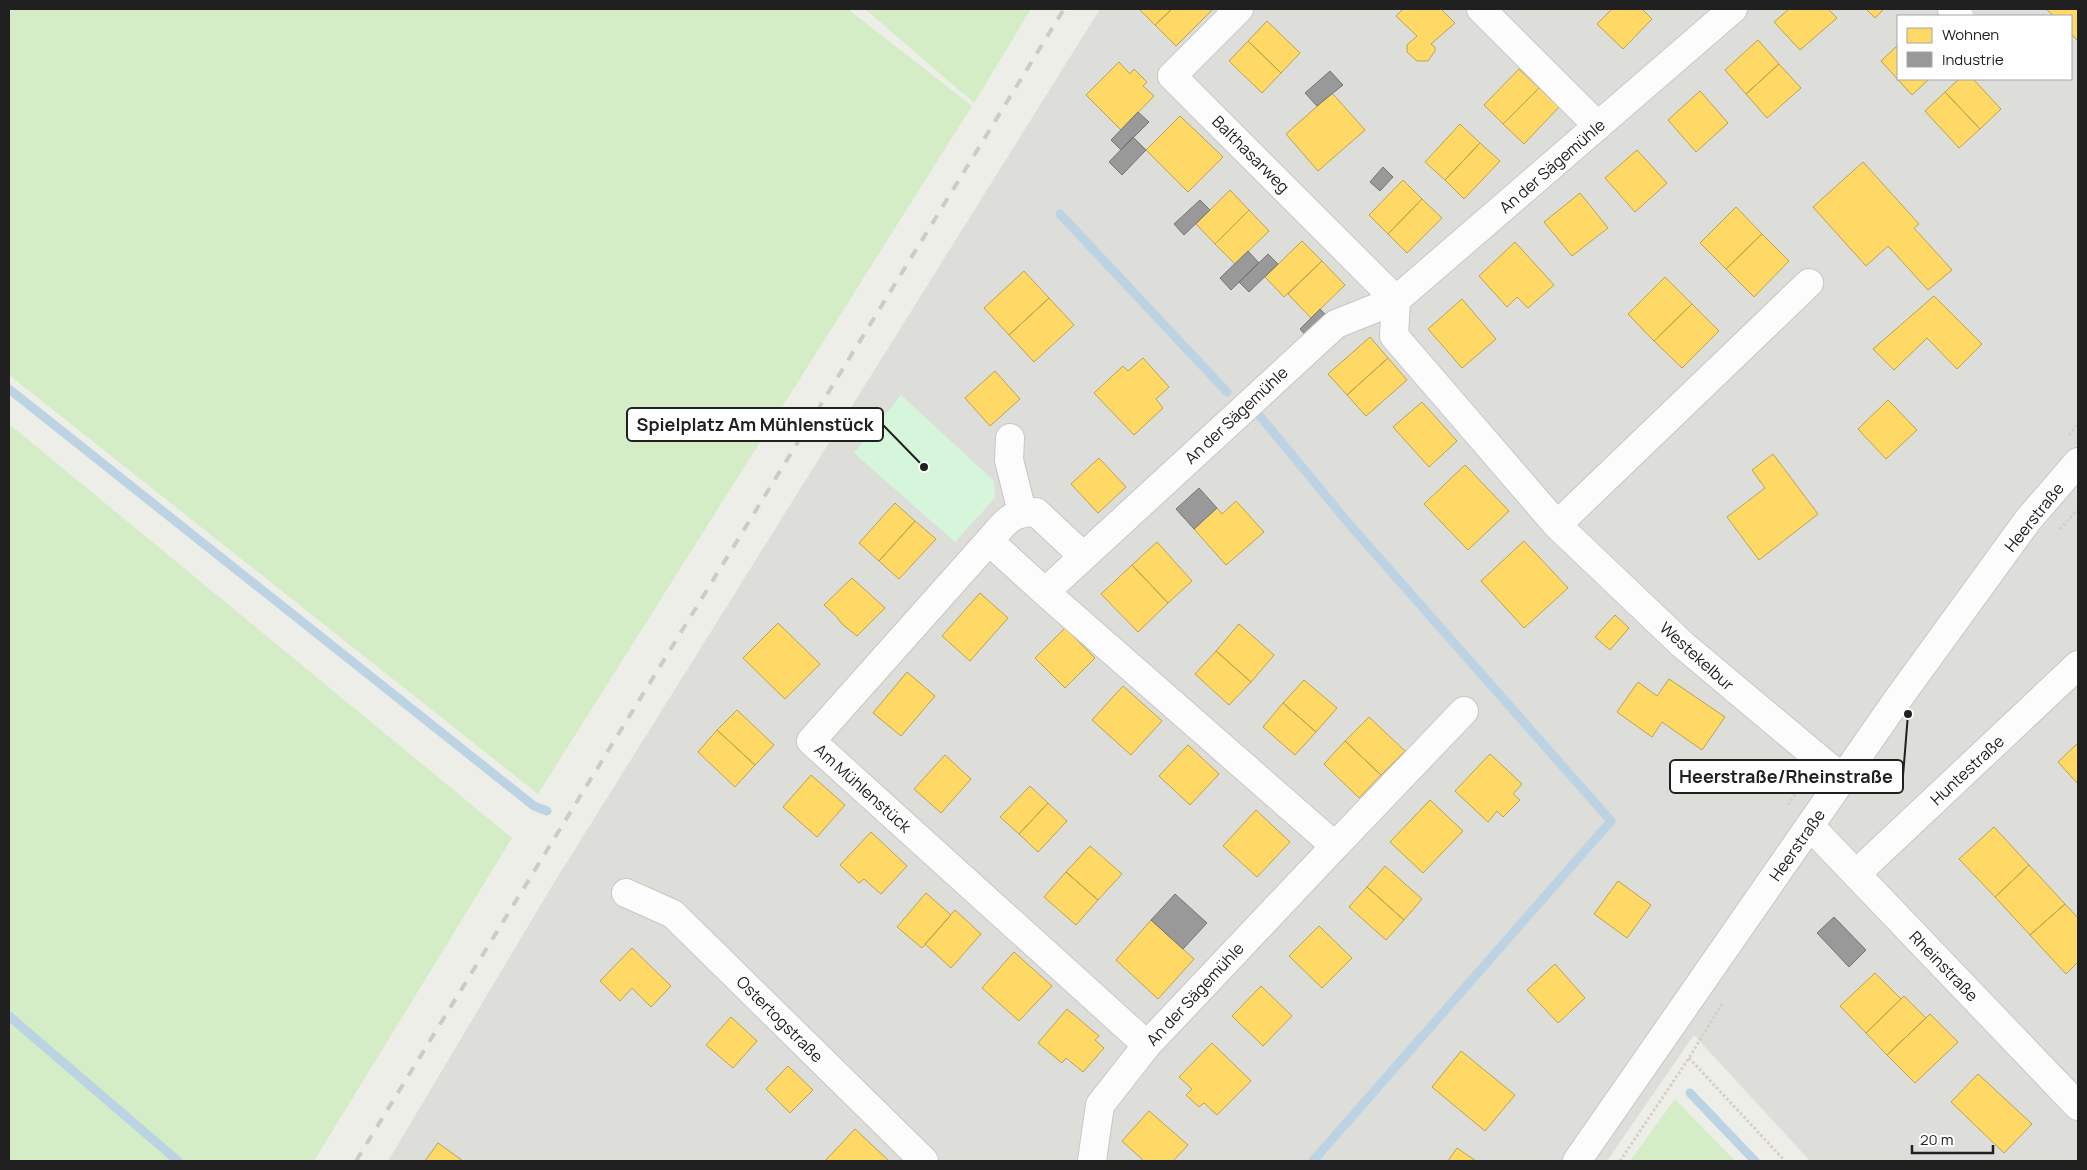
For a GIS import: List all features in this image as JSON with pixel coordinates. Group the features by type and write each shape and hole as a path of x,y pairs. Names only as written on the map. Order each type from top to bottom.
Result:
{"street":[{"name":"Balthasarweg","path":"1239,9 1172,76 1396,300"},
{"path":"1481,9 1598,126"},
{"name":"An der Sägemühle","path":"1045,592 1336,324 1396,300 1734,9"},
{"path":"1557,525 1809,283"},
{"name":"Westekelbur","path":"1396,300 1394,336 1557,525 1683,646 1843,780"},
{"path":"1010,438 1009,460 1022,512"},
{"name":"Heerstraße","path":"1577,1161 1810,826 2028,520 2078,462"},
{"path":"1083,556 1036,512 1022,512 1013,515 989,541 1335,846"},
{"name":"Am Mühlenstück","path":"989,541 811,741 1147,1045"},
{"name":"Huntestraße","path":"1856,874 2078,665"},
{"name":"An der Sägemühle","path":"1092,1161 1100,1106 1147,1045 1464,711"},
{"name":"Rheinstraße","path":"1810,826 2078,1106"},
{"name":"Ostertogstraße","path":"626,893 673,914 924,1161"}],"path":[{"path":"1666,1034 1785,1161"}],"shaded area":[{"path":"1100,9 2078,9 2078,1161 1810,1161 1694,1035 1607,1161 388,1161 552,886"},
{"path":"1034,522 1060,547 1063,560 1055,571 1043,573 1011,543 1010,531"}],"green space":[{"path":"9,9 848,9 972,106 538,794 9,375"},
{"path":"865,9 1031,9 974,103"},
{"path":"901,395 994,481 995,498 955,542 854,453"},
{"path":"9,424 512,838 314,1161 9,1161"},
{"path":"1675,1099 1735,1161 1630,1161"}],"building: Wohnen":[{"path":"1139,9 1172,9 1155,25"},
{"path":"1172,9 1212,10 1176,46 1155,25"},
{"path":"1403,9 1441,9 1455,23 1431,44 1435,47 1435,51 1428,61 1417,61 1407,52 1407,45 1417,36 1396,16"},
{"path":"1612,9 1642,9 1652,19 1623,49 1597,24"},
{"path":"1789,9 1828,9 1837,18 1800,50 1774,22"},
{"path":"1866,9 1884,9 1875,18"},
{"path":"2046,9 2078,9 2078,41 2072,35 2072,15 2053,15"},
{"path":"1267,21 1300,53 1281,73 1248,41"},
{"path":"1758,40 1779,64 1746,94 1725,70"},
{"path":"1248,41 1281,73 1262,93 1229,61"},
{"path":"1897,46 1897,79 1881,61"},
{"path":"1119,62 1130,74 1134,69 1147,82 1143,86 1154,96 1121,130 1086,95"},
{"path":"1779,64 1801,88 1767,118 1746,94"},
{"path":"1519,69 1539,88 1503,124 1484,105"},
{"path":"1898,80 1928,80 1912,95"},
{"path":"1958,80 1974,80 2001,109 1980,129 1945,92"},
{"path":"1539,88 1559,107 1524,144 1503,124"},
{"path":"1700,91 1728,123 1696,152 1668,120"},
{"path":"1945,92 1980,129 1959,148 1925,111"},
{"path":"1332,93 1365,130 1318,171 1286,134"},
{"path":"1180,116 1223,157 1188,192 1146,150"},
{"path":"1460,124 1480,143 1445,180 1425,162"},
{"path":"1480,143 1500,161 1464,199 1445,180"},
{"path":"1637,150 1667,183 1635,212 1605,178"},
{"path":"1863,162 1919,224 1914,228 1952,270 1928,290 1888,246 1866,266 1813,207"},
{"path":"1403,180 1422,199 1388,234 1369,215"},
{"path":"1230,190 1249,210 1215,244 1196,224"},
{"path":"1580,193 1608,228 1572,256 1544,222"},
{"path":"1422,199 1442,218 1407,253 1388,234"},
{"path":"1736,207 1762,234 1726,269 1700,243"},
{"path":"1249,210 1269,231 1235,264 1215,244"},
{"path":"1762,234 1789,261 1754,297 1726,269"},
{"path":"1302,241 1322,261 1284,297 1265,277"},
{"path":"1515,242 1554,285 1528,308 1517,297 1507,307 1479,276"},
{"path":"1322,261 1345,285 1311,318 1288,294"},
{"path":"1024,271 1049,298 1009,335 984,308"},
{"path":"1665,277 1692,304 1654,341 1628,314"},
{"path":"1934,296 1982,344 1957,369 1927,338 1894,370 1873,349"},
{"path":"1049,298 1074,325 1034,362 1009,335"},
{"path":"1462,299 1496,339 1462,368 1428,329"},
{"path":"1692,304 1719,331 1682,368 1654,341"},
{"path":"1370,337 1388,358 1347,395 1328,374"},
{"path":"1143,358 1169,387 1156,399 1163,408 1134,435 1094,393 1123,366 1128,371"},
{"path":"1388,358 1407,380 1366,416 1347,395"},
{"path":"995,371 1020,399 990,426 965,398"},
{"path":"1888,400 1917,430 1886,459 1858,429"},
{"path":"1422,402 1457,441 1429,467 1393,427"},
{"path":"1773,454 1818,514 1759,560 1727,517 1765,488 1752,470"},
{"path":"1099,458 1126,487 1098,513 1071,484"},
{"path":"1465,465 1509,511 1468,550 1424,504"},
{"path":"1236,501 1264,532 1226,565 1194,529 1217,508 1222,514"},
{"path":"895,503 915,521 879,561 859,543"},
{"path":"915,521 936,539 899,579 879,561"},
{"path":"1524,541 1568,588 1524,628 1481,581"},
{"path":"1157,542 1192,581 1168,603 1132,565"},
{"path":"1132,565 1168,603 1138,632 1101,594"},
{"path":"852,578 885,608 857,636 842,624 824,605"},
{"path":"980,593 1008,618 970,661 942,636"},
{"path":"1615,615 1629,628 1610,650 1595,637"},
{"path":"778,623 820,664 785,699 743,658"},
{"path":"1239,624 1274,655 1251,682 1216,651"},
{"path":"1065,628 1095,658 1065,688 1035,658"},
{"path":"1216,651 1251,682 1229,705 1195,674"},
{"path":"907,672 935,696 901,736 873,713"},
{"path":"1669,679 1725,717 1702,750 1662,722 1652,737 1617,712 1638,682 1657,696"},
{"path":"1304,680 1337,708 1316,732 1283,703"},
{"path":"1123,686 1162,721 1131,755 1092,720"},
{"path":"1283,703 1316,732 1295,755 1263,727"},
{"path":"737,710 774,745 755,765 717,730"},
{"path":"1369,717 1405,751 1381,775 1345,741"},
{"path":"717,730 755,765 735,787 698,752"},
{"path":"1345,741 1381,775 1359,798 1324,764"},
{"path":"2078,743 2078,784 2058,762"},
{"path":"1188,745 1219,774 1190,805 1159,776"},
{"path":"1490,754 1522,784 1513,794 1520,800 1503,817 1497,811 1488,822 1455,791"},
{"path":"945,755 971,779 941,813 914,789"},
{"path":"811,775 845,805 817,837 783,807"},
{"path":"1030,786 1048,803 1019,834 1000,817"},
{"path":"1430,800 1463,831 1423,873 1390,842"},
{"path":"1048,803 1067,821 1038,852 1019,834"},
{"path":"1256,810 1290,842 1257,877 1223,846"},
{"path":"1994,827 2029,865 1995,897 1959,859"},
{"path":"871,832 907,866 881,894 864,879 859,883 840,865"},
{"path":"1090,846 1122,874 1098,900 1066,872"},
{"path":"2029,865 2065,904 2030,935 1995,897"},
{"path":"1385,866 1422,899 1404,920 1367,887"},
{"path":"1066,872 1098,900 1076,925 1044,897"},
{"path":"1618,881 1651,905 1627,938 1594,914"},
{"path":"1367,887 1404,920 1386,940 1349,907"},
{"path":"926,893 951,915 922,948 897,927"},
{"path":"2065,904 2078,918 2078,962 2066,974 2030,935"},
{"path":"955,910 981,934 951,968 925,944"},
{"path":"1151,920 1194,959 1158,999 1116,960"},
{"path":"1319,926 1352,958 1322,988 1289,956"},
{"path":"632,948 671,986 651,1007 632,988 620,1001 600,981"},
{"path":"1014,952 1052,986 1019,1021 982,988"},
{"path":"1555,964 1585,998 1558,1023 1527,990"},
{"path":"1875,973 1901,999 1866,1033 1840,1006"},
{"path":"1261,986 1292,1016 1263,1046 1232,1016"},
{"path":"1904,996 1926,1018 1887,1055 1866,1033"},
{"path":"1067,1009 1099,1036 1095,1040 1104,1048 1083,1072 1066,1058 1062,1063 1038,1043"},
{"path":"1930,1014 1958,1042 1915,1083 1887,1055"},
{"path":"731,1017 757,1041 733,1068 706,1045"},
{"path":"1212,1043 1251,1081 1217,1115 1204,1103 1199,1107 1186,1095 1192,1089 1179,1077"},
{"path":"1461,1051 1515,1095 1485,1131 1432,1087"},
{"path":"788,1066 813,1090 790,1113 766,1089"},
{"path":"1978,1074 2032,1124 2004,1153 1951,1102"},
{"path":"1149,1111 1188,1145 1173,1161 1144,1161 1122,1141"},
{"path":"855,1129 889,1161 825,1161"},
{"path":"438,1143 463,1161 425,1161"},
{"path":"1457,1148 1476,1161 1448,1161"}],"building: Industrie":[{"path":"1330,71 1343,85 1317,106 1305,93"},
{"path":"1138,112 1149,122 1121,150 1111,140"},
{"path":"1133,137 1146,150 1122,175 1109,162"},
{"path":"1383,167 1393,177 1380,191 1370,182"},
{"path":"1200,200 1210,210 1184,235 1174,224"},
{"path":"1248,251 1259,263 1231,290 1220,278"},
{"path":"1268,254 1278,264 1249,292 1239,282"},
{"path":"1320,309 1329,318 1308,338 1300,329"},
{"path":"1199,488 1217,508 1194,529 1176,509"},
{"path":"1175,894 1207,923 1183,949 1151,920"},
{"path":"1834,917 1866,950 1849,967 1817,933"}],"waterway":[{"path":"1060,214 1227,392"},
{"path":"9,389 534,806 547,811"},
{"path":"1259,415 1350,525 1611,821 1313,1161"},
{"path":"9,1016 178,1161"},
{"path":"1690,1093 1755,1161"}],"railway":[{"path":"356,1161 1064,9"}],"place":[{"name":"Spielplatz Am Mühlenstück","path":"924,467"},
{"name":"Heerstraße/Rheinstraße","path":"1908,714"}]}
